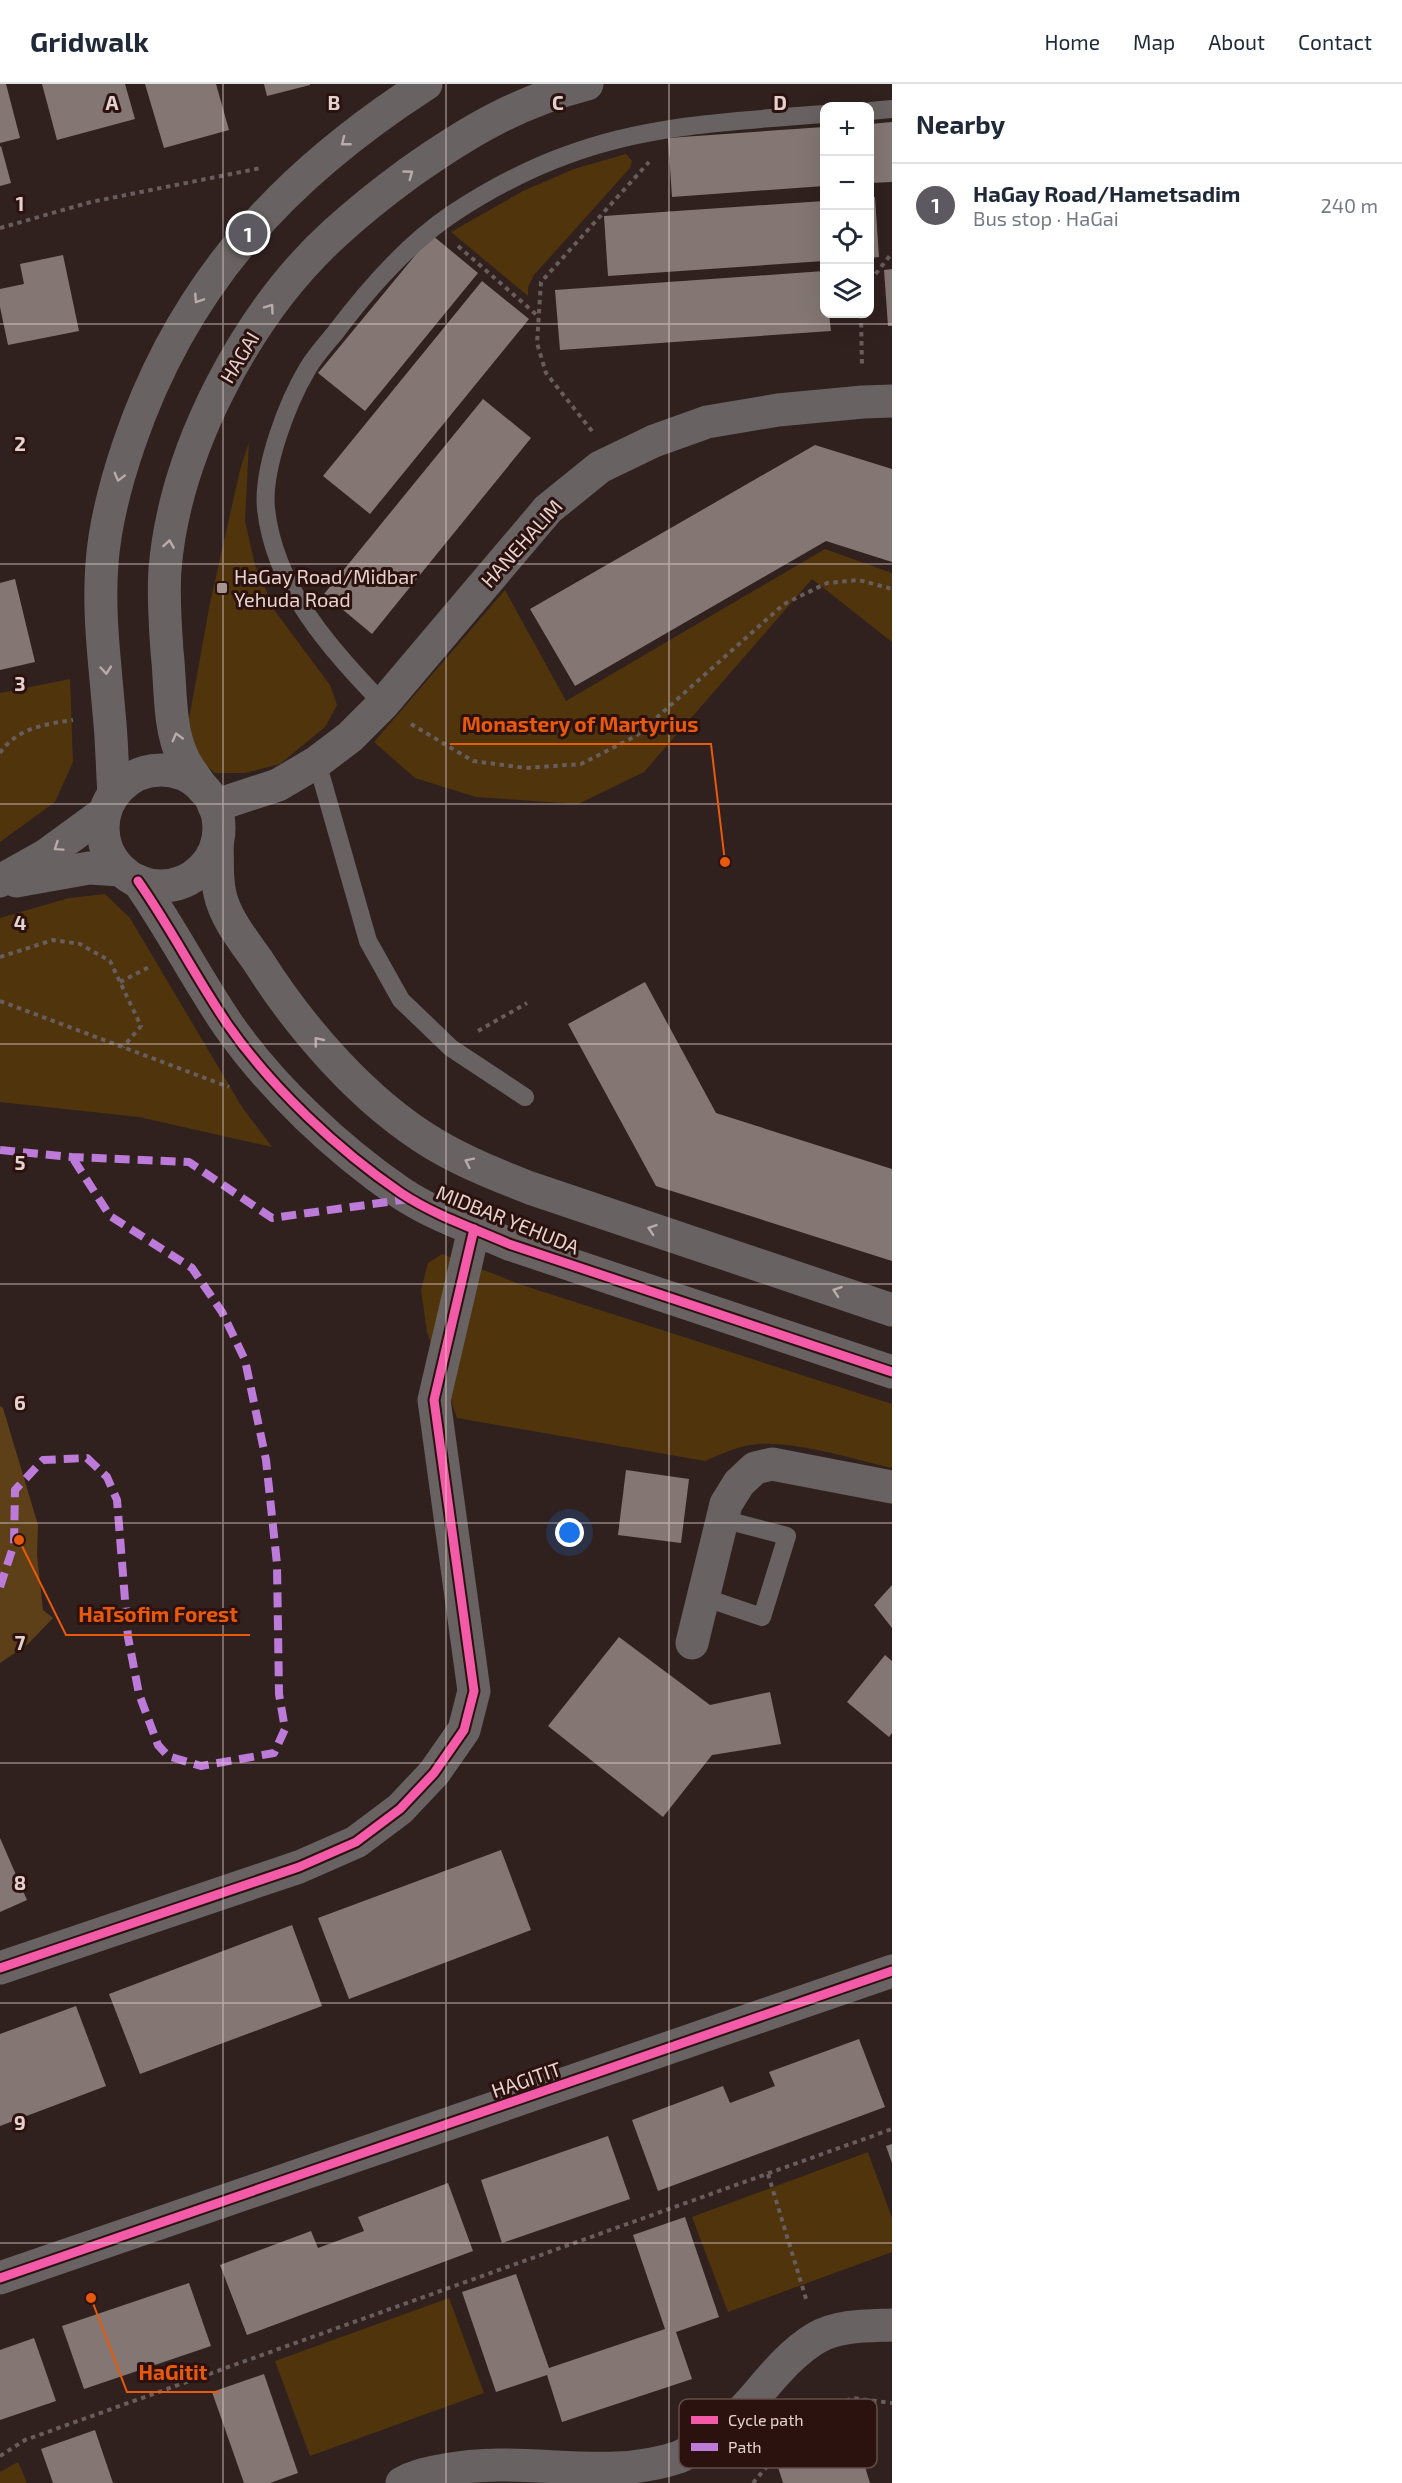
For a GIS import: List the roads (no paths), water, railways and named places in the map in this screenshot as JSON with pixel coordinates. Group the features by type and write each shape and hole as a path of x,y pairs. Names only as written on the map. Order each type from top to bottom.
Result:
{"street":[{"path":"130,876 111,858 105,843 103,828 110,803 110,716 100,606 102,560 117,483 138,418 165,355 199,297 259,220 289,188 400,101 426,84"},
{"name":"HAGAI","path":"209,797 183,758 175,729 164,605 165,567 181,490 197,441 222,384 253,332 284,289 333,234 385,191 484,123 530,102 587,84"},
{"name":"HANEHALIM","path":"209,797 278,785 317,762 350,737 383,704 548,509 600,467 654,441 707,422 778,410 877,402"},
{"path":"158,771 182,775 209,797 219,825 217,843 209,862 195,875 177,884 157,886 130,876 89,868 0,883 46,855 110,803 126,782 141,774 158,771"},
{"name":"MIDBAR YEHUDA","path":"217,843 220,894 233,923 277,992 331,1057 383,1106 433,1144 472,1164 530,1188 892,1310"},
{"name":"MIDBAR YEHUDA","path":"130,876 160,913 181,951 229,1026 288,1096 345,1152 402,1194 509,1244 892,1372"},
{"path":"0,1968 299,1867 356,1842 400,1809 434,1773 464,1730 474,1691 434,1400 474,1229"},
{"path":"692,1643 726,1504 739,1483 755,1468 772,1464 892,1487"},
{"name":"HAGITIT","path":"0,2278 892,1971"},
{"path":"754,2399 791,2356 818,2337 848,2328 892,2325"},
{"path":"402,2483 414,2476 458,2467 504,2464 583,2473 635,2472 679,2457"}],"lane":[{"path":"874,111 892,109"},
{"path":"383,704 335,654 299,605 279,563 266,508 268,470 284,420 308,368 386,271 453,213 511,180 567,155 681,126 820,114"},
{"path":"317,762 368,941 401,1000 451,1048 525,1097"},
{"path":"703,1597 762,1617 787,1536 722,1519"}],"place":[{"name":"HaGay Road/Hametsadim","path":"248,233"},
{"name":"HaGay Road/Midbar Yehuda Road","path":"222,588"},
{"name":"Monastery of Martyrius","path":"725,862"},
{"name":"HaTsofim Forest","path":"19,1540"},
{"name":"HaGitit","path":"91,2298"}]}
